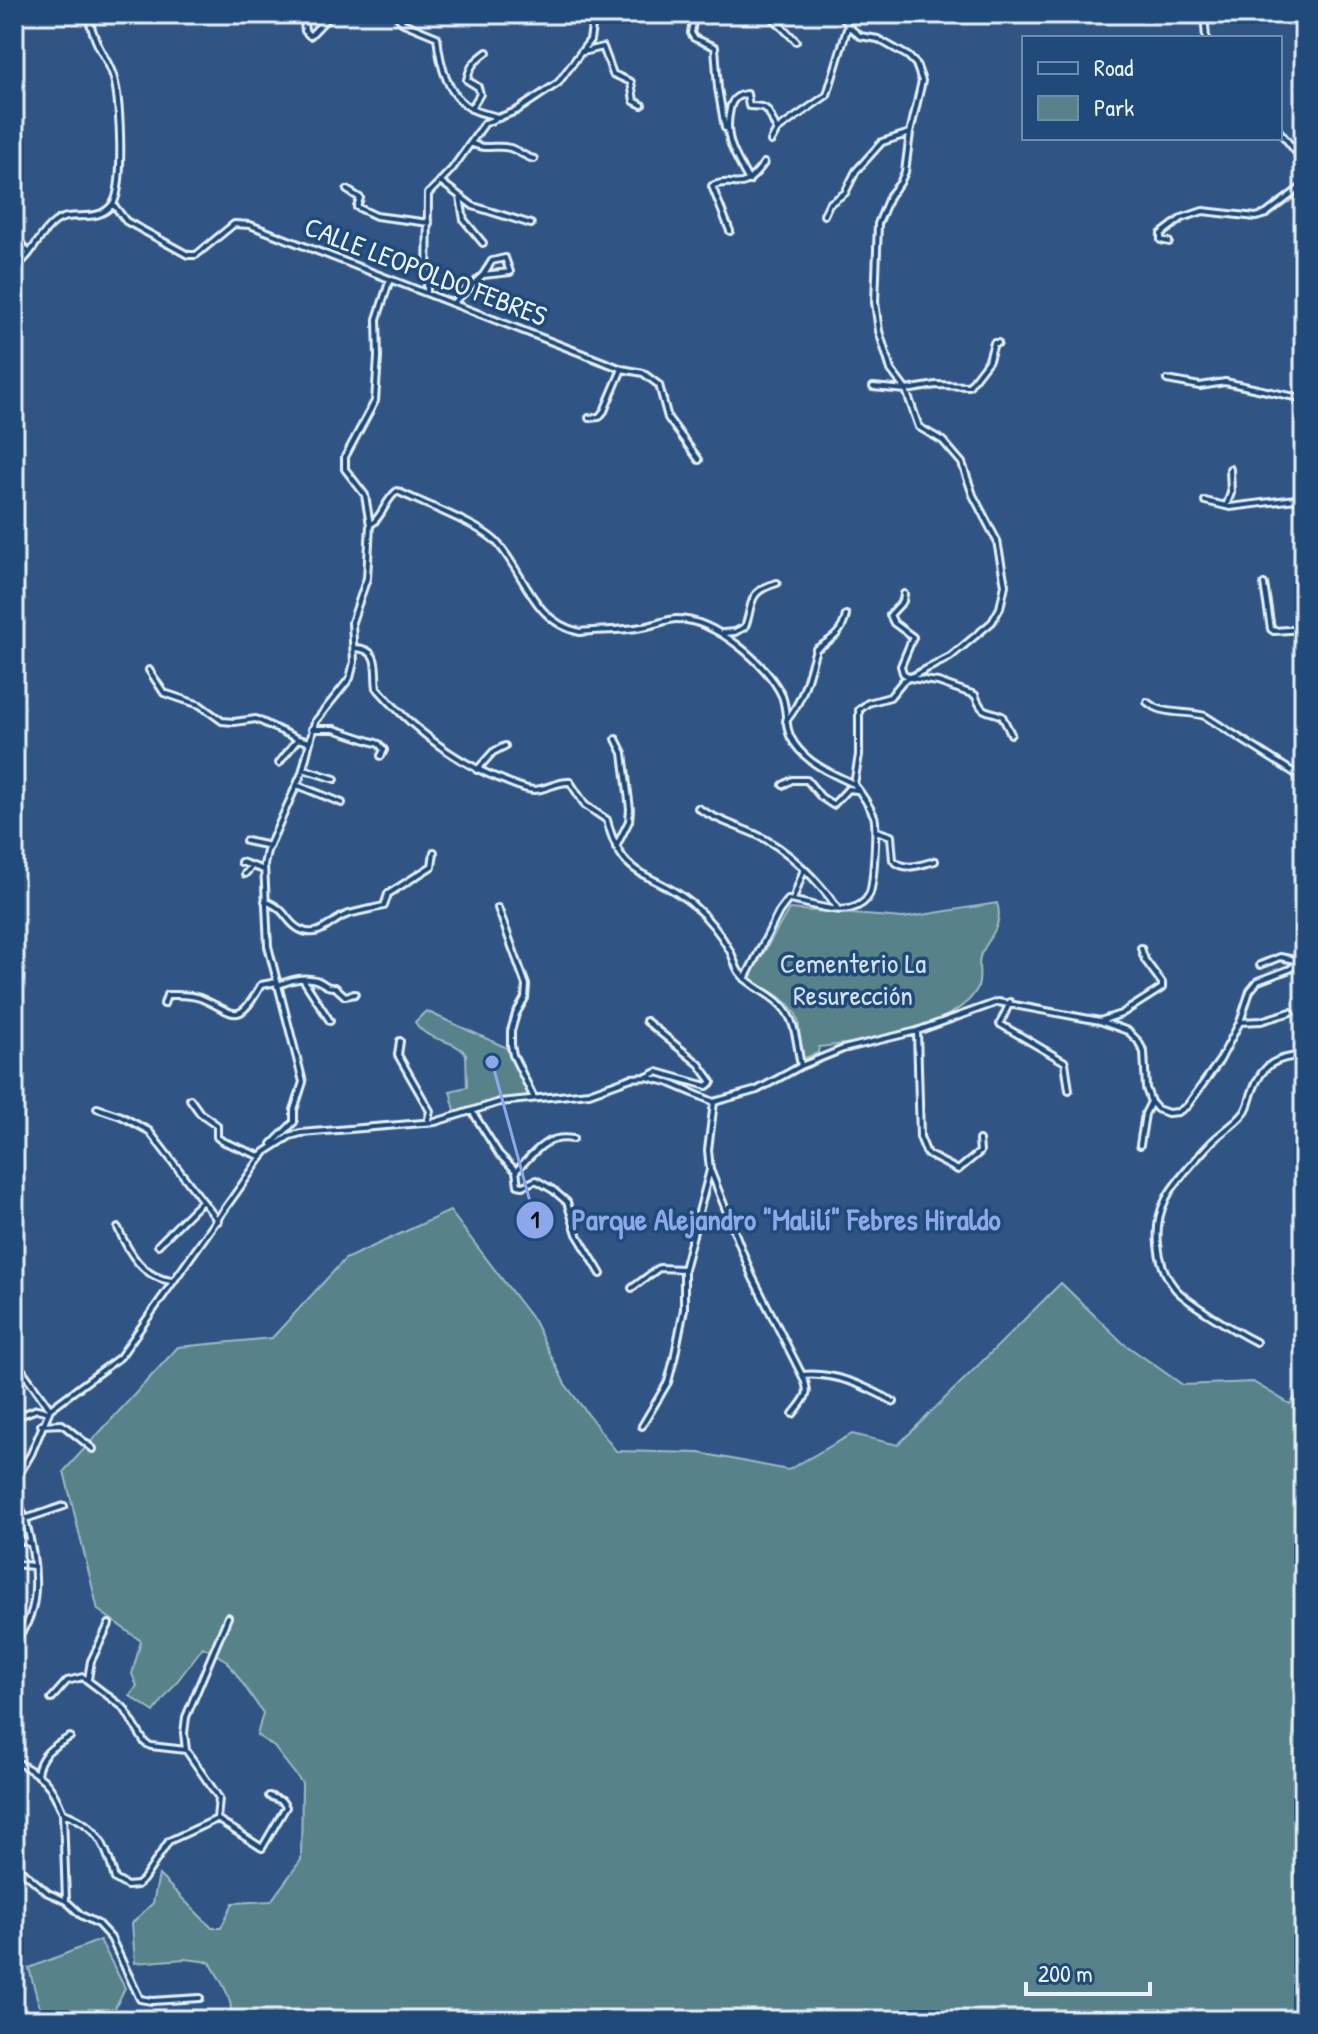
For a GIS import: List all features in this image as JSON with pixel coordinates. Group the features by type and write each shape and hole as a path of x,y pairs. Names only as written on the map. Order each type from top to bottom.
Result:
{"street":[{"path":"14,267 24,262 51,224 69,216 89,218 113,204 119,185 116,84 87,14"},
{"path":"303,14 305,31 310,36 331,14"},
{"path":"395,14 403,23 437,37 439,59 456,96 471,109 501,118"},
{"path":"427,293 428,194 485,123 501,118 545,94 558,83 590,40 594,14"},
{"path":"699,14 693,22 691,33 694,38 715,47 718,88 726,130 731,148 749,181"},
{"path":"769,14 796,41"},
{"path":"842,14 848,26 860,36 890,44 916,64 922,81 905,172 890,195 878,224 875,302 878,325 891,370 906,390 919,427 943,441 962,463 973,495 997,541 1005,585 1000,608 992,622 950,657 903,681 890,697 868,703 859,710 859,755 854,784"},
{"path":"1204,14 1206,36"},
{"path":"771,141 777,130 827,95 848,26"},
{"path":"583,52 603,47 613,74 631,82 634,101 642,105"},
{"path":"471,109 480,94 478,87 467,80 469,69 487,52"},
{"path":"726,130 731,104 743,94 747,94 749,106 763,106 769,110 777,130"},
{"path":"824,215 829,204 845,193 856,171 882,142 910,133"},
{"path":"1282,134 1304,162"},
{"path":"471,143 487,149 508,147 534,159"},
{"path":"730,231 712,186 717,183 740,185 749,181 764,163"},
{"path":"440,181 473,206 531,224"},
{"path":"1169,242 1161,240 1161,234 1182,218 1203,211 1256,217 1266,214 1304,185"},
{"path":"347,190 360,198 357,207 376,216 429,223"},
{"path":"460,197 464,220 483,243"},
{"name":"CALLE LEOPOLDO FEBRES","path":"113,204 126,221 188,255 196,255 228,227 241,223 622,369 643,373 659,385 668,418 699,460"},
{"path":"14,236 29,253"},
{"path":"453,303 483,275 492,261 505,258 508,261 510,272 483,275"},
{"path":"14,1640 23,1631 32,1611 35,1593 25,1519 14,1486 49,1410 120,1357 264,1152 294,1122 294,1110 303,1082 268,946 264,870 270,846 303,769 312,729 350,678 355,648 352,622 367,578 370,525 365,495 345,469 345,457 375,401 377,319 390,279"},
{"path":"873,387 906,390 936,385 969,386 989,360 991,347 998,343"},
{"path":"589,418 599,417 604,411 622,369"},
{"path":"1167,380 1200,386 1225,382 1304,399"},
{"path":"1226,506 1231,493 1230,469"},
{"path":"370,525 388,498 397,491 473,526 496,541 513,562 543,614 571,630 641,628 678,619 698,622 723,633 749,655 775,685 782,696 792,741 822,769 854,784 874,817 873,879 870,895 859,906 822,909 788,900 745,979"},
{"path":"1205,501 1226,506 1304,498"},
{"path":"723,633 745,627 751,600 757,591 777,583"},
{"path":"1264,584 1271,629 1304,629"},
{"path":"904,594 903,601 890,615 894,623 913,637 901,666 903,673 910,678 938,682 975,695 981,710 1002,716 1011,734"},
{"path":"786,721 804,692 816,649 844,627 846,615"},
{"path":"355,648 363,649 373,657 377,667 377,688 391,704 429,740 477,770 526,789 538,790 570,782 585,805 607,820 616,848 632,869 687,900 710,921 745,979 782,1004 791,1015 801,1066"},
{"path":"149,670 164,693 200,705 222,721 256,719 309,742"},
{"path":"1147,702 1163,712 1190,711 1205,716 1304,779"},
{"path":"312,729 334,729 379,744 384,750 381,756"},
{"path":"279,763 298,739"},
{"path":"616,739 623,753 630,809 629,821 616,848"},
{"path":"477,770 493,752 505,746"},
{"path":"303,769 335,779"},
{"path":"783,785 792,780 807,780 821,797 833,805 848,789 859,790"},
{"path":"297,785 342,803"},
{"path":"698,808 714,818 759,835 819,880 838,909"},
{"path":"876,831 891,836 893,860 900,867 911,868 935,861"},
{"path":"246,841 270,846"},
{"path":"265,901 281,907 298,928 311,933 323,930 343,916 384,906 388,894 432,866 434,852"},
{"path":"241,862 264,870"},
{"path":"245,874 252,866"},
{"path":"793,900 804,869"},
{"path":"498,908 526,985 525,998 511,1031 511,1045 534,1098"},
{"path":"1100,1021 1121,1014 1162,988 1141,948"},
{"path":"1260,965 1280,957 1302,960"},
{"path":"190,1099 200,1113 217,1125 217,1137 222,1141 264,1152 301,1133 427,1123 500,1102 589,1093 631,1078 647,1077 667,1082 714,1102 757,1090 801,1066 843,1049 917,1031 983,1006 1010,1002 1100,1021 1128,1031 1144,1052 1146,1088 1151,1102 1157,1109 1168,1113 1178,1112 1187,1106 1220,1060 1240,1022 1250,991 1258,981 1290,969 1302,960"},
{"path":"164,1004 167,995 191,995 226,1013 238,1014 249,1007 261,985 277,984 292,978 315,980 335,987 345,996 355,994"},
{"path":"303,979 330,1021"},
{"path":"1010,1002 1000,1024 1065,1062 1069,1090"},
{"path":"1240,1022 1261,1021 1291,1012"},
{"path":"646,1021 699,1064 712,1082 707,1086 657,1072 647,1077"},
{"path":"917,1031 920,1137 927,1154 958,1170 980,1152 979,1140"},
{"path":"400,1041 398,1055 430,1111 427,1123"},
{"path":"1256,1342 1175,1289 1159,1258 1161,1211 1166,1198 1199,1156 1220,1132 1236,1122 1245,1111 1260,1072 1288,1056 1304,1055"},
{"path":"714,1102 708,1150 710,1170 752,1276 808,1387 808,1395 793,1414"},
{"path":"1140,1145 1145,1114 1151,1102"},
{"path":"97,1108 149,1131 218,1221"},
{"path":"472,1111 499,1154 516,1171 518,1185 536,1180 567,1202 577,1234 601,1274"},
{"path":"516,1171 549,1140 558,1136 573,1139"},
{"path":"642,1426 668,1382 684,1309 684,1269 710,1170"},
{"path":"158,1245 202,1201"},
{"path":"118,1228 136,1262 158,1279 172,1281"},
{"path":"632,1288 659,1268 684,1269"},
{"path":"14,1359 49,1410"},
{"path":"802,1375 815,1374 855,1381 894,1402"},
{"path":"14,1418 37,1409 49,1410"},
{"path":"41,1425 62,1424 93,1449"},
{"path":"25,1519 64,1506"},
{"path":"14,1538 29,1543"},
{"path":"14,1564 33,1566"},
{"path":"217,1819 219,1798 186,1750 184,1733 186,1717 228,1617"},
{"path":"88,1679 91,1661 109,1624"},
{"path":"51,1699 74,1677 83,1677 124,1708 145,1743 186,1750"},
{"path":"37,1774 38,1765 46,1752 70,1737"},
{"path":"14,1760 37,1774 53,1789 63,1813 66,1901"},
{"path":"217,1819 262,1848 286,1807 282,1801 269,1796"},
{"path":"63,1813 80,1818 90,1826 108,1851 115,1879 127,1886 137,1885 143,1880 169,1841 177,1835 217,1819"},
{"path":"14,1864 48,1893 66,1901 81,1915 98,1924 111,1938 140,1999 200,1998"}],"green space":[{"name":"Cementerio La Resurección","path":"997,903 999,917 981,954 977,989 966,1003 949,1014 906,1032 819,1047 818,1053 802,1059 795,1013 784,1001 749,978 789,909 903,918"},
{"path":"426,1011 505,1047 524,1071 536,1096 504,1099 456,1114 450,1091 467,1087 466,1054 420,1029 415,1022"},
{"path":"450,1211 534,1321 565,1384 616,1451 700,1453 788,1470 852,1434 898,1445 1061,1283 1123,1343 1183,1385 1253,1382 1290,1404 1304,1387 1304,2020 230,2020 229,1997 210,1962 185,1959 135,1963 132,1923 153,1903 159,1875 212,1928 221,1928 233,1903 271,1901 301,1860 302,1783 274,1747 257,1735 263,1713 227,1661 203,1647 154,1712 130,1696 137,1686 132,1674 141,1641 98,1610 64,1471 178,1347 272,1338 345,1259"},
{"path":"100,1940 125,1988 109,2020 43,2020 29,1968"}],"place":[{"name":"Parque Alejandro \"Malilí\" Febres Hiraldo","path":"492,1062"}]}
